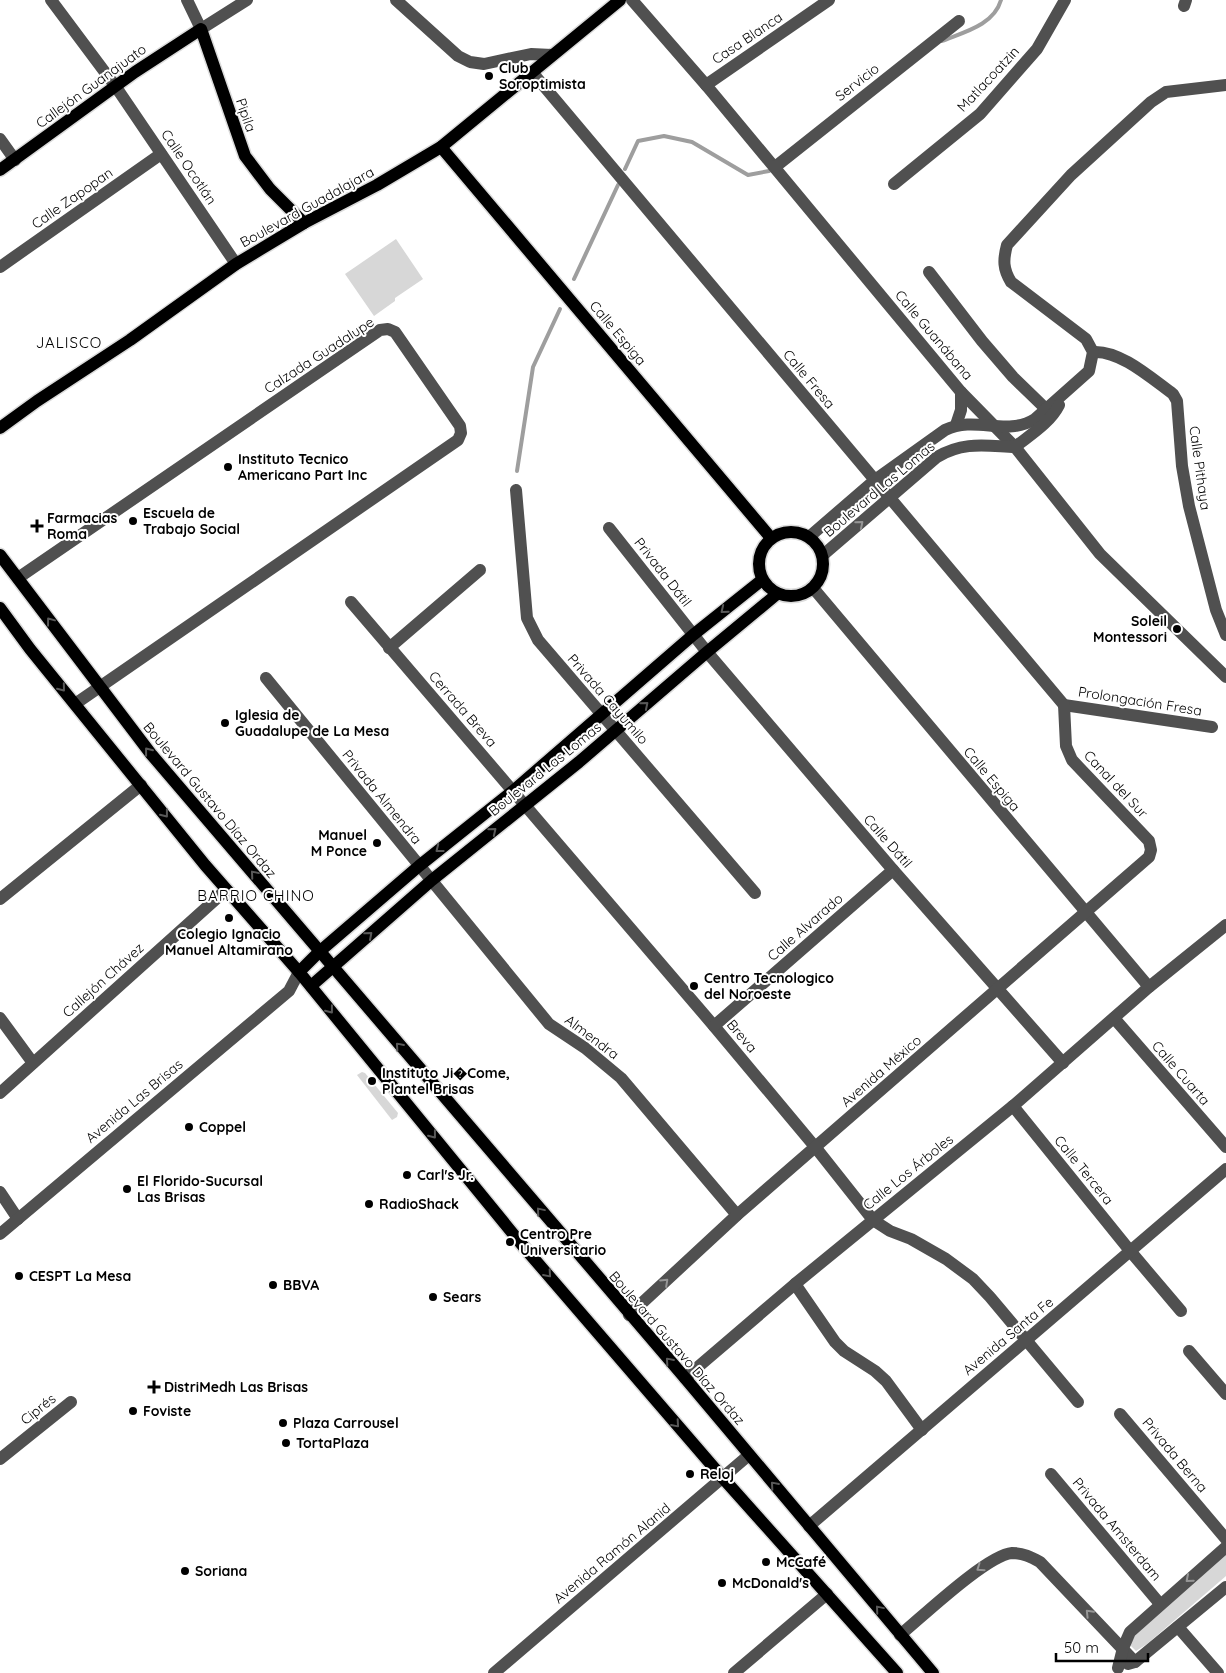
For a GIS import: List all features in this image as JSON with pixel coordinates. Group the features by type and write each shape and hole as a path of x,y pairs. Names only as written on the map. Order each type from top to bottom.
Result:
{"main road":[{"name":"Boulevard Guadalajara","path":"0,428 130,340 236,264 304,223 377,185 441,147 620,0"},
{"name":"Callejón Guanajuato","path":"0,170 163,52 201,30"},
{"name":"Pipila","path":"201,30 245,156 270,189 304,223"},
{"name":"Calle Espiga","path":"441,147 771,538"},
{"path":"797,532 809,537 818,545 823,555 824,567 821,579 814,589 803,595 790,597 778,594 762,580 759,569 759,557 764,547 771,538 783,533 797,532"},
{"name":"Boulevard Gustavo Díaz Ordaz","path":"0,554 151,754 684,1378 933,1673"},
{"name":"Boulevard Las Lomas","path":"299,972 319,952 419,866 513,791 693,635 762,580"},
{"name":"Boulevard Las Lomas","path":"311,986 432,880 580,762 706,652 778,594"},
{"path":"0,608 30,649 226,890 311,986 523,1246 722,1477 897,1673"}],"street":[{"name":"Calle Ocotlán","path":"51,0 116,87 236,264"},
{"name":"Pipila","path":"187,0 201,30"},
{"path":"201,30 247,0"},
{"path":"396,0 458,56 470,62 484,64 531,54 552,55"},
{"name":"Calle Guanábana","path":"632,0 775,166 961,392 996,426 1015,448 1100,554 1226,677"},
{"name":"Casa Blanca","path":"706,85 829,0"},
{"name":"Matlacoatzin","path":"894,184 980,114 1037,49 1065,0"},
{"name":"Servicio","path":"775,166 959,21"},
{"name":"Calle Fresa","path":"532,72 1064,705"},
{"path":"1093,352 1086,339 1011,282 1004,266 1008,245 1071,174 1152,102 1166,92 1226,86"},
{"path":"0,139 15,160"},
{"name":"Calle Zapopan","path":"0,267 161,154"},
{"path":"929,272 1013,378 1046,409"},
{"name":"Calzada Guadalupe","path":"18,578 380,330 388,329 395,332 460,426 461,433 458,440 75,704"},
{"name":"Boulevard Las Lomas","path":"809,537 875,480 945,430 956,425 1026,425 1089,371 1093,352"},
{"name":"Calle Pithaya","path":"1093,352 1110,353 1124,360 1173,394 1176,402 1182,466 1189,506 1216,610 1226,635"},
{"path":"1015,448 1056,412 1067,391"},
{"path":"956,425 960,410 961,392"},
{"name":"Boulevard Las Lomas","path":"823,555 937,457 950,450 966,446 1015,448"},
{"name":"Privada Cayumilo","path":"516,490 527,618 538,640 755,893"},
{"name":"Privada Dátil","path":"609,528 693,635"},
{"path":"389,648 480,570"},
{"name":"Calle Espiga","path":"814,589 1149,987"},
{"name":"Cerrada Breva","path":"351,602 525,805"},
{"name":"Calle Dátil","path":"693,635 893,870 1063,1063"},
{"name":"Privada Almendra","path":"266,678 432,880"},
{"name":"Prolongación Fresa","path":"1064,705 1212,727"},
{"name":"Canal del Sur","path":"1064,705 1066,746 1072,760 1149,841 1151,850"},
{"path":"0,899 141,784"},
{"name":"Breva","path":"525,805 714,1026 816,1148 873,1220 890,1232 911,1239 946,1259 973,1279 1078,1402"},
{"name":"Avenida México","path":"630,1315 737,1215 1086,914 1149,857 1151,850"},
{"name":"Calle Alvarado","path":"714,1026 893,870"},
{"name":"Almendra","path":"432,880 549,1024 585,1048 621,1078 737,1215"},
{"name":"Callejón Chávez","path":"0,1093 226,890"},
{"name":"Calle Los Árboles","path":"684,1378 795,1284 1013,1106 1149,987 1226,925"},
{"name":"Avenida Las Brisas","path":"0,1234 289,992 299,972"},
{"name":"Avenida Las Brisas","path":"289,992 311,986"},
{"path":"0,1018 33,1063"},
{"name":"Calle Cuarta","path":"1114,1018 1226,1147"},
{"name":"Calle Tercera","path":"1013,1106 1181,1311"},
{"name":"Avenida Santa Fe","path":"809,1526 1226,1169"},
{"path":"0,1192 18,1219"},
{"path":"795,1284 835,1342 844,1351 886,1381 922,1430"},
{"path":"1189,1351 1226,1394"},
{"name":"Ciprés","path":"0,1459 71,1402"},
{"name":"Privada Berna","path":"1120,1414 1226,1539"},
{"name":"Avenida Ramón Alanid","path":"494,1673 749,1455"},
{"name":"Privada Amsterdam","path":"1051,1474 1160,1604"},
{"path":"1115,1670 1130,1632 1226,1547"},
{"path":"900,1635 980,1568 1010,1553 1025,1554 1040,1562 1135,1662"},
{"path":"1115,1670 1135,1662 1226,1587"},
{"path":"734,1673 827,1594"},
{"path":"1178,1627 1218,1673"}],"shaded area":[{"path":"396,239 423,279 395,298 395,301 374,316 345,274"},
{"path":"362,1072 365,1073 398,1113 397,1117 392,1120 357,1075"},
{"path":"1226,1554 1226,1576 1147,1644 1136,1651 1130,1645 1138,1630"}],"waterway":[{"path":"942,41 985,22 992,16 1001,0"},
{"path":"625,169 638,141 664,136 692,142 748,175 769,171"},
{"path":"574,279 618,185"},
{"path":"517,471 533,367 560,309"}],"place":[{"name":"Club Soroptimista","path":"489,76"},
{"name":"Instituto Tecnico Americano Part Inc","path":"228,467"},
{"name":"Escuela de Trabajo Social","path":"133,521"},
{"name":"Farmacias Roma","path":"37,526"},
{"name":"Soleil Montessori","path":"1177,629"},
{"name":"Iglesia de Guadalupe de La Mesa","path":"225,723"},
{"name":"Manuel M Ponce","path":"377,843"},
{"name":"Colegio Ignacio Manuel Altamirano","path":"229,918"},
{"name":"Centro Tecnologico del Noroeste","path":"694,986"},
{"name":"Instituto Ji�Come, Plantel Brisas","path":"372,1081"},
{"name":"Coppel","path":"189,1127"},
{"name":"Carl's Jr.","path":"407,1175"},
{"name":"El Florido-Sucursal Las Brisas","path":"127,1189"},
{"name":"RadioShack","path":"369,1204"},
{"name":"Centro Pre Universitario","path":"510,1242"},
{"name":"CESPT La Mesa","path":"19,1276"},
{"name":"BBVA","path":"273,1285"},
{"name":"Sears","path":"433,1297"},
{"name":"DistriMedh Las Brisas","path":"154,1387"},
{"name":"Foviste","path":"133,1411"},
{"name":"Plaza Carrousel","path":"283,1423"},
{"name":"TortaPlaza","path":"286,1443"},
{"name":"Reloj","path":"690,1474"},
{"name":"McCafé","path":"766,1562"},
{"name":"Soriana","path":"185,1571"},
{"name":"McDonald's","path":"722,1583"}],"district":[{"name":"JALISCO","path":"69,343"},
{"name":"BARRIO CHINO","path":"256,896"}]}
